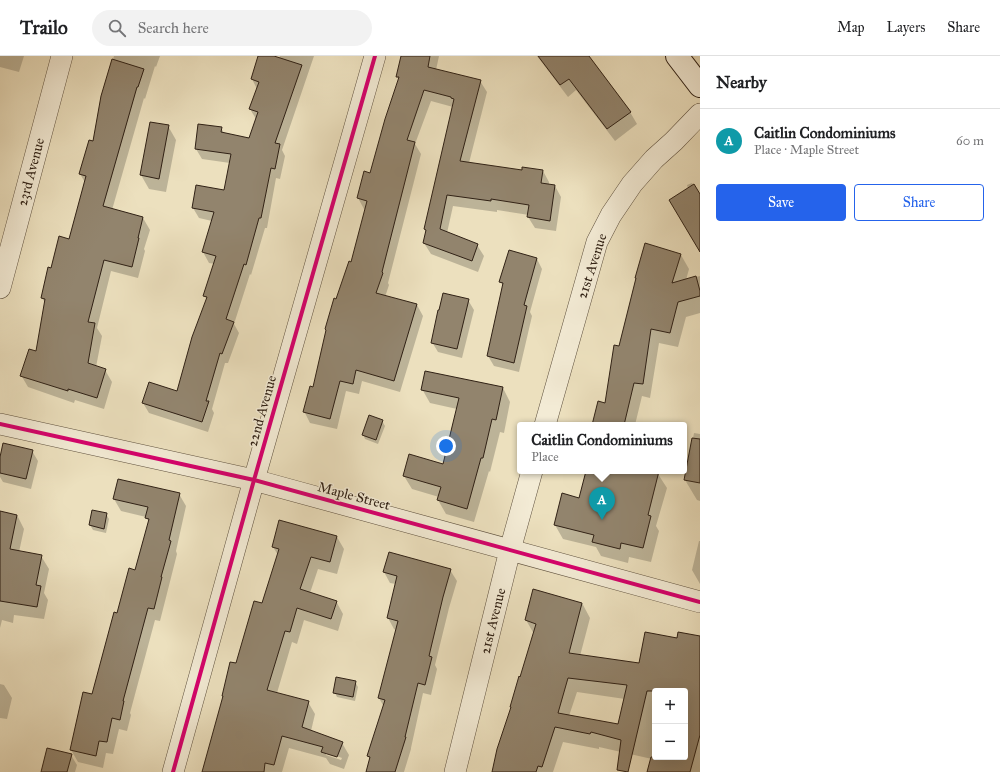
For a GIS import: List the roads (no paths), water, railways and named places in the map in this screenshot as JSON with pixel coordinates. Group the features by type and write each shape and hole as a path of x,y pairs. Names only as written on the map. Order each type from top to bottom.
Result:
{"street":[{"name":"23rd Avenue","path":"0,288 62,56"},
{"name":"22nd Avenue","path":"173,772 254,480 375,56"},
{"path":"677,56 700,86"},
{"name":"21st Avenue","path":"546,422 597,242 611,215 632,184 654,159 700,114"},
{"name":"Maple Street","path":"0,424 254,480 700,602"},
{"name":"21st Avenue","path":"455,772 510,550 531,474"}],"place":[{"name":"Caitlin Condominiums","path":"602,520"}]}
